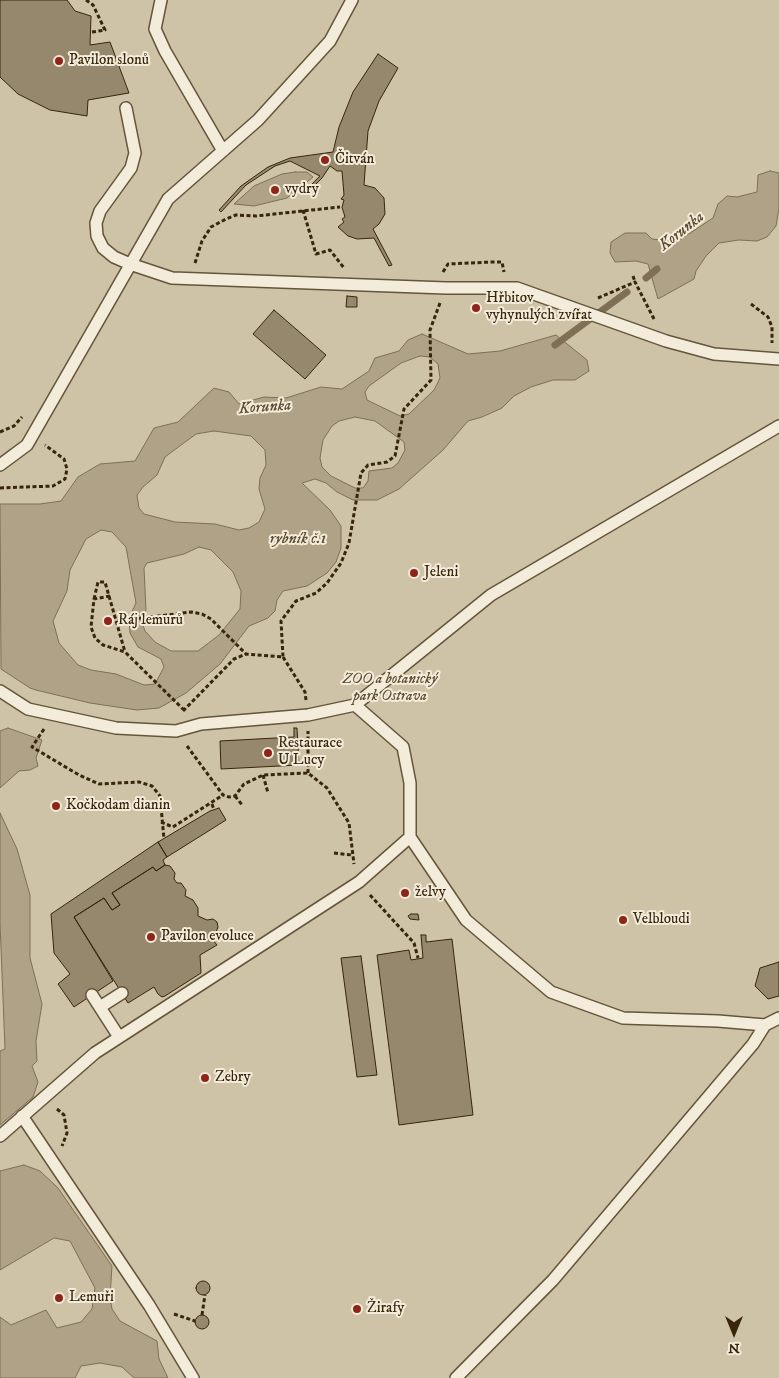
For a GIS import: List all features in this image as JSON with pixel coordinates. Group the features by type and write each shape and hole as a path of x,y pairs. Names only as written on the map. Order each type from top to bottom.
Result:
{"lane":[{"path":"161,0 155,29 223,151"},
{"path":"0,465 26,445 32,436 168,199 258,120 330,41 352,0"},
{"path":"126,108 135,153 131,168 100,211 96,223 97,236 103,248 114,257 130,264 172,278 446,288 517,288 666,341 714,354 776,359"},
{"path":"0,691 28,709 116,728 171,731 201,724 308,715 355,705 491,595 779,426"},
{"path":"355,705 403,747 410,783 410,837 466,920 551,992 623,1018 718,1021 765,1025"},
{"path":"0,1136 95,1052 358,882 410,837"},
{"path":"100,1007 122,993"},
{"path":"92,995 119,1037"},
{"path":"456,1378 553,1280 753,1044 765,1025 779,1018"},
{"path":"22,1116 149,1305 193,1378"}],"path":[{"path":"86,0 93,5 105,30 92,32"},
{"path":"191,279 202,241 211,227 236,215 256,216 340,207"},
{"path":"303,210 316,254 330,250 356,284"},
{"path":"633,276 666,341"},
{"path":"596,299 635,282"},
{"path":"235,796 244,784 263,775 308,773 308,715 305,692 283,657 281,621 296,600 316,594 327,583 341,563 349,543 362,470 368,465 391,461 396,452 404,409 426,388 431,380 430,330 446,288"},
{"path":"751,304 768,317 772,327 776,359"},
{"path":"0,488 52,486 65,479 67,469 64,459 32,436"},
{"path":"125,652 110,596 105,582 100,581 97,584 91,620 93,634 103,644 125,652 184,710"},
{"path":"94,599 110,596"},
{"path":"118,621 191,612 202,614 246,654"},
{"path":"223,795 171,731 168,719 184,710 234,659 246,654 283,657"},
{"path":"46,726 32,747 79,775 98,784 139,782 152,786 160,796 164,839"},
{"path":"263,775 268,793"},
{"path":"161,822 174,828 223,795 235,796 243,806"},
{"path":"212,804 214,810"},
{"path":"334,853 352,855"},
{"path":"43,1098 64,1115 67,1133 62,1145 59,1172"},
{"path":"202,1315 205,1295"}],"green space":[{"name":"ZOO a botanický park Ostrava","path":"0,0 779,0 779,1378 0,1378"}],"water":[{"path":"770,171 779,173 779,208 776,226 767,237 757,241 739,240 719,243 706,256 696,271 694,279 658,299 648,264 636,261 615,262 610,253 611,242 625,233 646,233 652,239 669,241 681,239 713,218 718,204 727,196 737,197 757,192 758,175"},
{"path":"307,172 313,177 287,198 254,206 234,204 254,186 282,174"},
{"name":"rybník č.1","path":"422,334 468,354 500,351 556,335 587,360 589,371 575,380 553,380 531,387 514,396 502,408 468,421 443,450 399,489 377,500 353,500 337,492 326,483 315,479 302,483 330,510 341,526 341,548 336,562 327,573 307,586 283,591 277,600 275,611 268,618 249,626 220,664 186,693 159,708 137,710 90,703 36,690 1,669 0,504 40,504 61,501 78,477 100,464 135,461 154,428 178,422 214,388 229,392 239,404 264,397 286,398 321,387 342,389 369,371 375,358 399,351 408,340","holes":["420,356 430,357 438,364 440,378 434,390 409,414 400,416 367,400 365,392 369,386 401,363","355,417 375,421 404,442 405,450 398,463 392,468 369,471 368,481 363,488 355,488 331,476 322,467 320,458 323,440 332,426 339,421","214,431 251,436 265,450 266,465 260,478 259,489 265,509 259,522 249,528 239,530 215,524 175,522 144,514 139,508 137,495 157,475 165,457 196,434","101,530 112,532 126,547 136,603 129,618 130,633 138,647 161,659 164,667 155,684 144,685 116,674 91,670 78,665 59,643 53,621 67,591 70,570 86,539","199,547 211,550 233,572 241,591 240,609 219,635 198,651 171,651 155,642 145,631 142,623 146,610 144,568 147,563 184,554"]},
{"path":"8,728 42,740 36,758 38,766 30,770 19,771 0,788 0,731"},
{"path":"0,813 17,849 30,895 30,958 42,1004 36,1041 37,1061 32,1066 38,1082 33,1097 0,1125 0,1051 5,1049 0,923"},
{"path":"24,1165 40,1171 58,1188 112,1266 110,1297 112,1309 120,1321 157,1341 159,1359 168,1378 134,1378 122,1367 100,1363 81,1366 75,1378 0,1378 0,1317 11,1325 46,1310 57,1328 81,1322 92,1309 95,1288 70,1241 54,1238 0,1270 0,1171"}],"building":[{"name":"Pavilon slonů","path":"0,0 67,0 75,11 91,16 90,45 110,42 129,93 88,100 87,116 50,110 18,94 0,77"},
{"name":"Čitván","path":"378,54 398,68 379,101 368,131 364,185 375,188 384,198 385,214 379,224 373,229 392,265 389,266 374,238 357,239 348,236 338,227 344,222 342,219 345,217 342,207 344,200 341,199 344,195 342,171 337,171 330,166 322,178 306,194 304,192 320,176 290,161 275,166 246,185 221,212 219,210 241,186 268,167 290,158 333,152 339,127 353,92"},
{"path":"347,296 357,297 357,307 346,307"},
{"path":"274,310 326,355 305,379 253,334"},
{"path":"294,728 297,728 299,765 221,769 220,741 294,737"},
{"path":"219,808 226,820 167,857 158,842 210,811"},
{"path":"158,842 167,857 163,860 165,865 156,871 153,867 112,893 120,905 112,910 104,898 74,917 113,981 74,1007 58,984 70,974 54,953 51,914"},
{"name":"Pavilon evoluce","path":"165,865 170,866 175,873 174,879 177,883 181,883 186,890 185,896 193,900 198,908 198,916 207,920 213,919 217,922 218,927 213,940 217,945 200,955 201,973 165,996 162,997 158,994 154,987 128,1003 74,917 104,898 112,910 120,905 112,893 153,867 156,871"},
{"path":"418,914 419,920 410,919 408,916"},
{"path":"421,935 426,935 426,942 452,939 473,1115 399,1125 377,955 409,950 411,960 423,958"},
{"path":"361,956 377,1075 357,1077 341,958"},
{"path":"779,962 779,996 768,999 755,986 760,968"},
{"path":"200,1281 206,1281 210,1288 206,1295 200,1295 196,1291 196,1285"},
{"path":"199,1315 205,1315 209,1322 205,1329 199,1329 195,1325 195,1319"}],"waterway":[{"name":"Korunka","path":"646,278 657,269"},
{"name":"Korunka","path":"555,345 627,292"}],"place":[{"name":"Pavilon slonů","path":"59,61"},
{"name":"Čitván","path":"325,160"},
{"name":"vydry","path":"275,190"},
{"name":"Hřbitov vyhynulých zvířat","path":"476,308"},
{"name":"Jeleni","path":"414,573"},
{"name":"Ráj lemurů","path":"108,621"},
{"name":"Restaurace U Lucy","path":"268,753"},
{"name":"Kočkodam dianin","path":"56,806"},
{"name":"želvy","path":"405,893"},
{"name":"Velbloudi","path":"623,920"},
{"name":"Pavilon evoluce","path":"151,937"},
{"name":"Zebry","path":"205,1078"},
{"name":"Lemuři","path":"59,1298"},
{"name":"Žirafy","path":"357,1309"}]}
